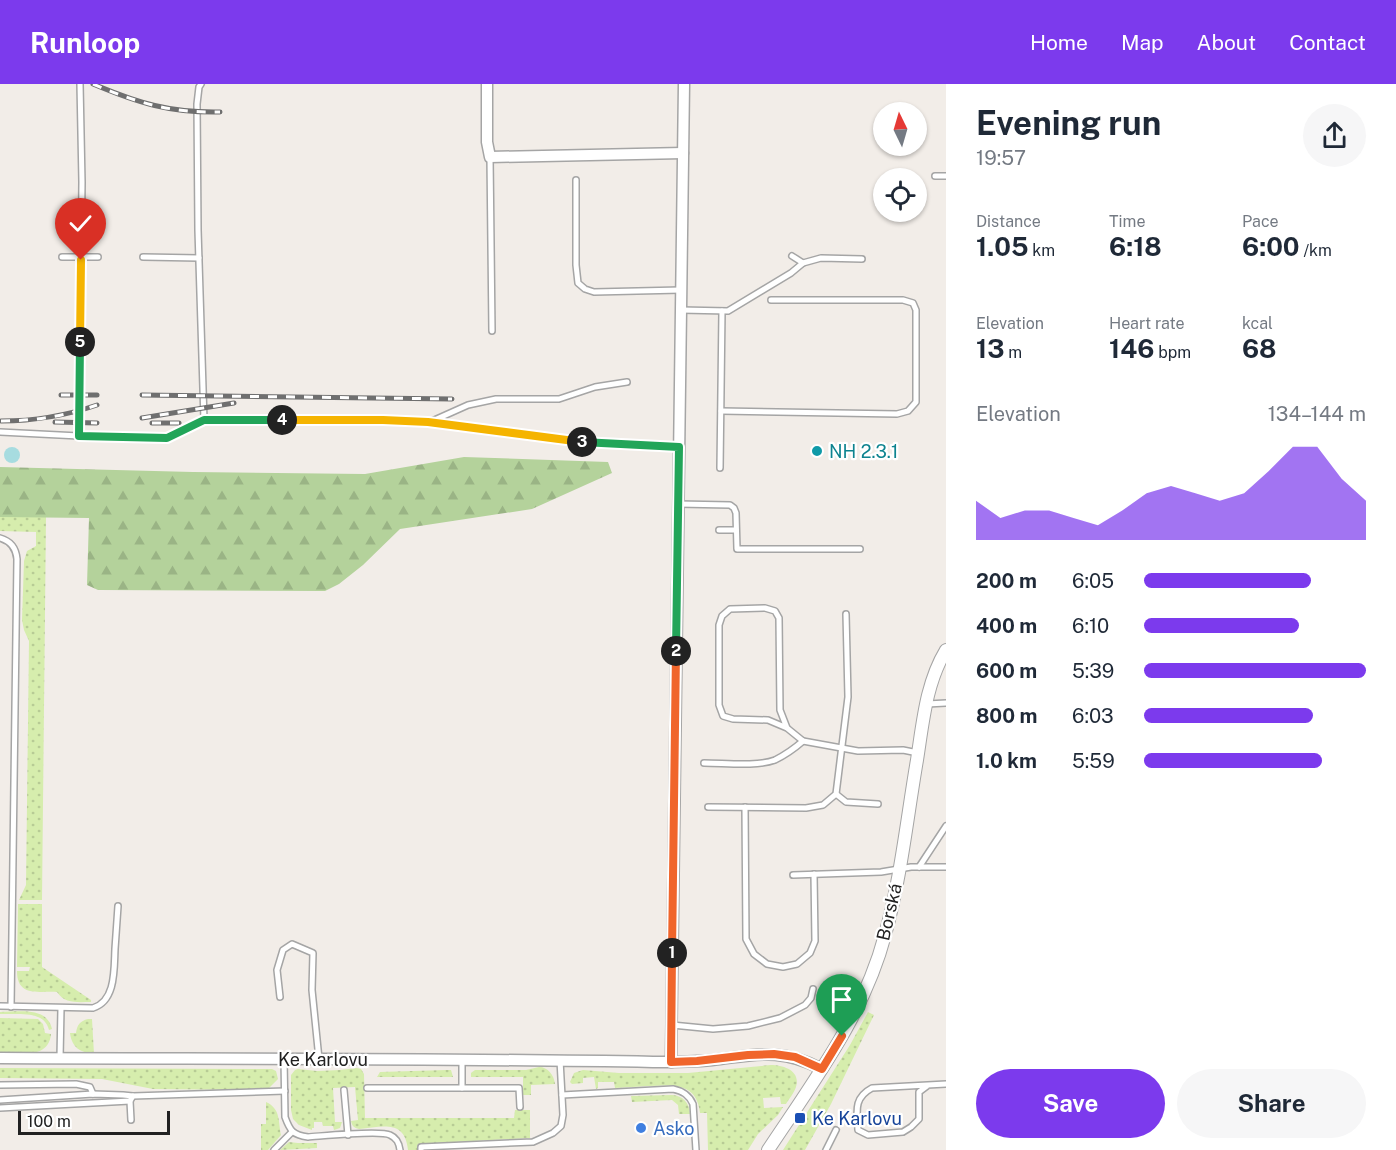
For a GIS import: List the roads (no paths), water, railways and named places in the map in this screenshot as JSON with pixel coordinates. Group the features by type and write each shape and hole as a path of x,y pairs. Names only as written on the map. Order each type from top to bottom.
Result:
{"street":[{"path":"487,84 487,142 490,157 683,153"},
{"path":"671,1062 684,84"},
{"name":"Borská","path":"768,1150 842,1036 874,970 885,935 899,869 926,704 937,666 946,650"},
{"name":"Ke Karlovu","path":"0,1058 671,1062 774,1054 795,1057 822,1069"}],"lane":[{"path":"79,436 82,182 80,84"},
{"path":"201,84 197,112 204,420"},
{"path":"490,157 492,331"},
{"path":"935,176 946,176"},
{"path":"576,180 578,283 594,292 681,290"},
{"path":"792,256 803,262"},
{"path":"62,257 98,257"},
{"path":"143,257 199,258"},
{"path":"681,310 728,311 791,273 803,262 821,258 862,259"},
{"path":"721,411 897,414 908,411 916,402 916,310 913,303 903,300 771,300"},
{"path":"720,468 722,310"},
{"path":"428,422 468,405 496,399 559,399 595,387 627,382"},
{"path":"0,432 167,438 204,420 383,420 428,422 582,442 679,447"},
{"path":"678,504 730,505 734,508 737,549 860,549"},
{"path":"719,530 736,530"},
{"path":"0,538 10,543 16,551 17,559 11,1007"},
{"path":"787,728 780,710 779,618 775,611 765,608 730,609 722,616 719,625 720,710 723,716 768,720 787,728 803,741 858,751 903,750 918,753"},
{"path":"708,807 806,808 823,805 836,794 848,697 846,614"},
{"path":"926,704 946,703"},
{"path":"704,763 757,764 775,760 803,741"},
{"path":"836,794 846,802 878,804"},
{"path":"745,807 746,939 754,954 767,964 783,967 797,964 810,953 815,941 814,874"},
{"path":"918,867 946,825"},
{"path":"793,875 946,867"},
{"path":"0,1006 93,1008 102,1004 110,991 113,978 117,906"},
{"path":"280,997 277,970 283,950 292,944 313,953 312,990 319,1059"},
{"path":"670,1025 713,1029 748,1026 769,1021 805,1005 811,998 813,989"},
{"path":"60,1058 61,1008"},
{"path":"284,1059 285,1117 292,1132 308,1137 384,1133 396,1138 400,1150"},
{"path":"462,1060 462,1088"},
{"path":"422,1150 421,1147 533,1142 553,1133 561,1126 563,1115 560,1060"},
{"path":"0,1085 76,1083 90,1087 93,1095"},
{"path":"927,1086 919,1092 919,1119 911,1127 903,1132 868,1135 858,1130 856,1106 865,1091 872,1088 946,1084"},
{"path":"368,1088 519,1088 520,1107"},
{"path":"562,1095 673,1089 682,1091 693,1104 696,1150"},
{"path":"344,1090 348,1135"},
{"path":"0,1108 285,1091"},
{"path":"0,1100 93,1095 123,1095 131,1099"},
{"path":"131,1099 131,1120"},
{"path":"826,1150 836,1130"},
{"path":"274,1150 292,1132"}],"water":[{"path":"12,447 18,449 20,455 18,461 12,463 6,461 4,455 6,449"}],"railway":[{"path":"93,84 155,106 185,111 220,112"},
{"path":"61,395 97,395"},
{"path":"142,395 452,399"},
{"path":"142,418 234,403"},
{"path":"1,421 49,417 97,405"},
{"path":"55,422 97,423"},
{"path":"152,423 179,423"}],"place":[{"name":"NH 2.3.1","path":"817,451"},
{"name":"Ke Karlovu","path":"800,1118"},
{"name":"Asko","path":"641,1128"}]}
